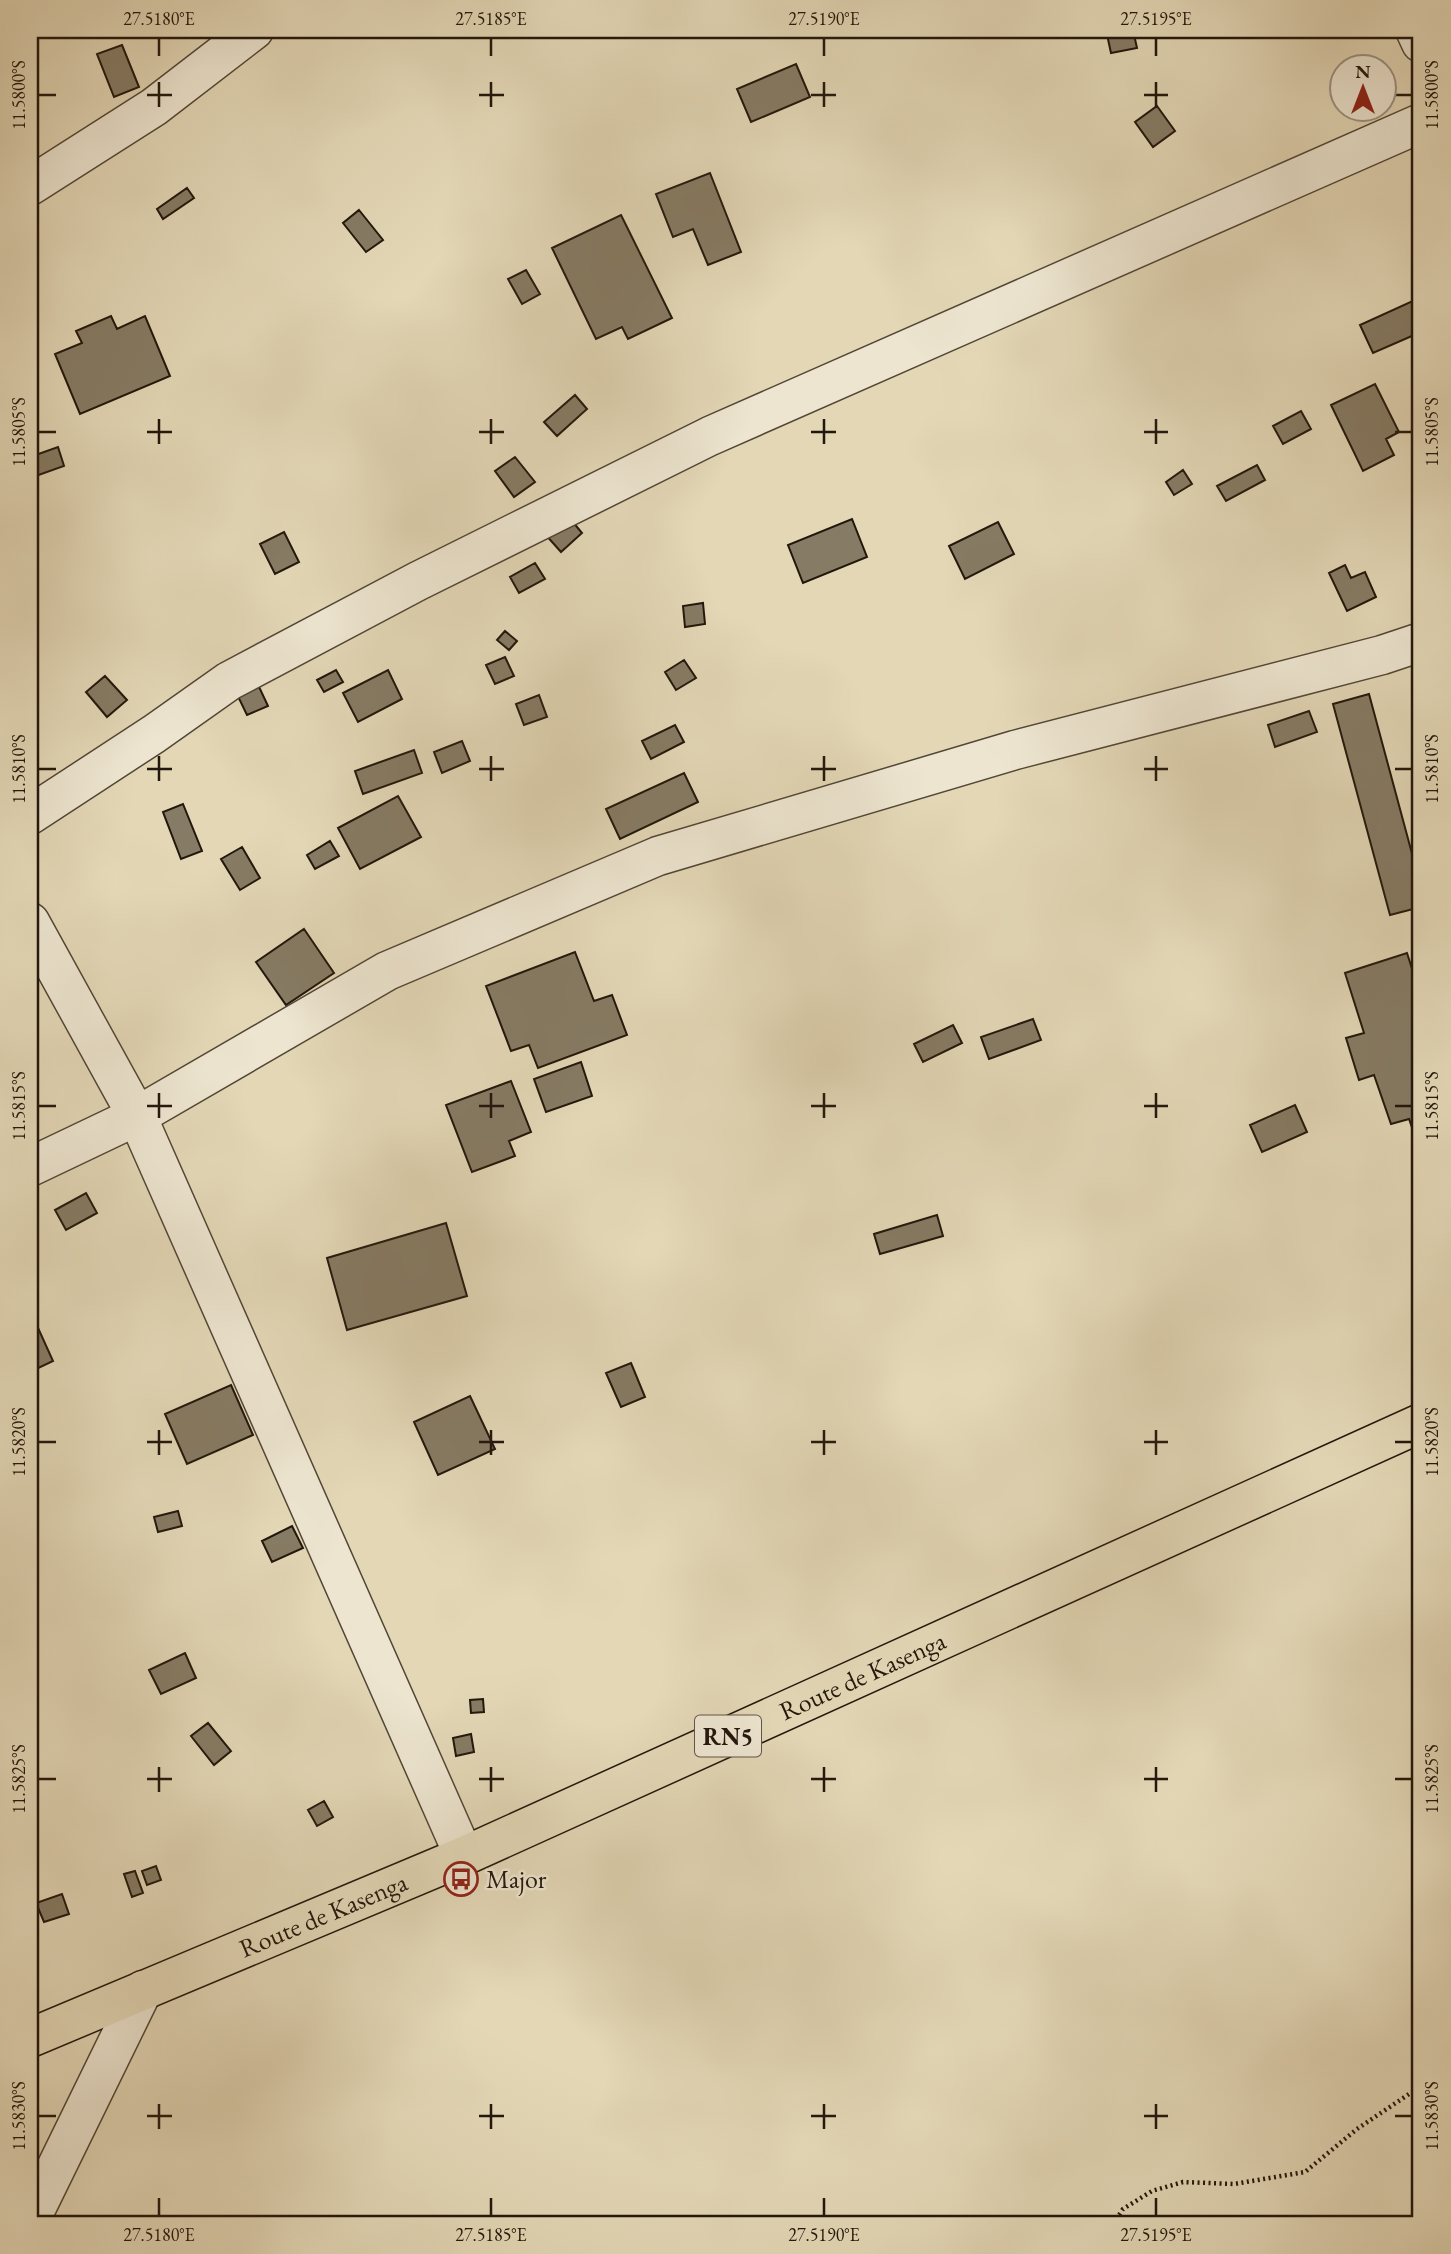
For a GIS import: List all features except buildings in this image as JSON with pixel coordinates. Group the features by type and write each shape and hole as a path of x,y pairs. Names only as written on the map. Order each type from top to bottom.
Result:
{"highway":[{"name":"Route de Kasenga","path":"30,2038 464,1856 1421,1423"}],"street":[{"path":"30,186 154,107 254,30"},
{"path":"1415,30 1421,43"},
{"path":"30,815 229,681 418,581 710,436 1421,123"},
{"path":"30,1167 137,1116 387,971 658,856 1015,750 1382,655 1421,642"},
{"path":"30,922 137,1116 464,1856"},
{"path":"30,2221 143,1990"}],"path":[{"path":"1113,2224 1123,2209 1152,2191 1183,2182 1234,2184 1305,2172 1357,2129 1421,2086"}],"place":[{"name":"Major","path":"461,1879"}]}
